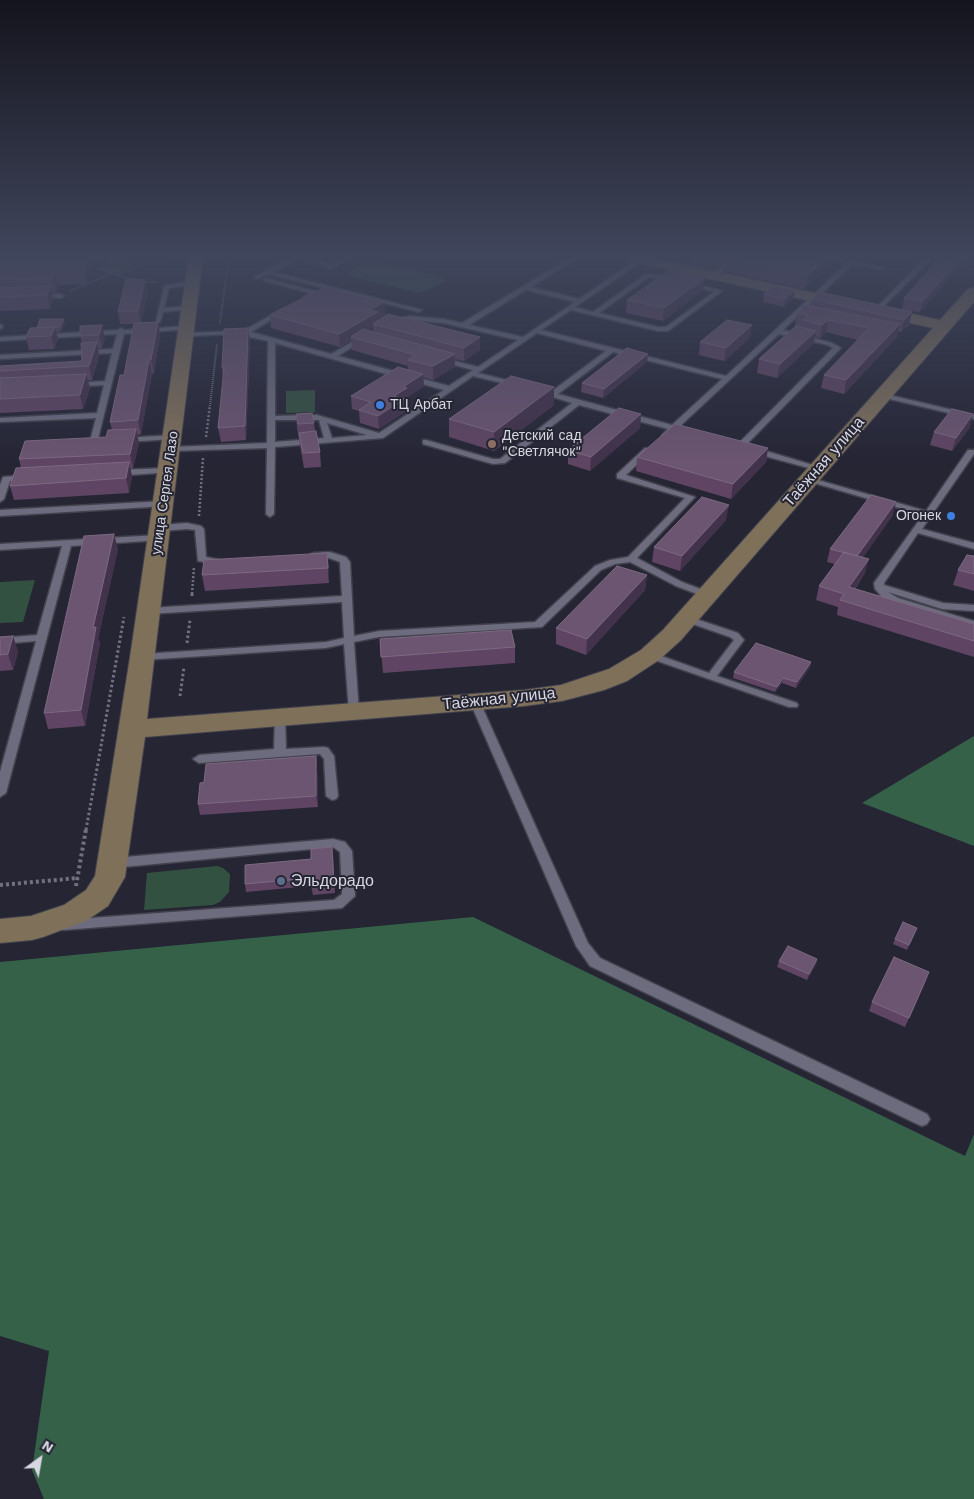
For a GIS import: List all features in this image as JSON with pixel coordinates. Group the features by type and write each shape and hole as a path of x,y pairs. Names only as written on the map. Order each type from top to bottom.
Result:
{"street":[{"name":"улица Сергея Лазо","path":"132,729 188,326"},
{"name":"Таёжная улица","path":"132,729 475,702 562,693 595,684 618,675 650,655 687,619 945,326"},
{"path":"0,931 32,928 56,921 85,908 104,888 110,877 113,862 132,729"}],"lane":[{"path":"0,339 159,326"},
{"path":"198,326 218,332 244,333 272,339 450,389"},
{"path":"244,333 253,326"},
{"path":"468,326 523,339"},
{"path":"120,330 100,414 98,441 172,443 204,448 271,445 380,436 542,326"},
{"path":"653,326 668,329 672,326"},
{"path":"660,440 783,326"},
{"path":"535,331 726,378"},
{"path":"740,446 837,348 830,344 777,331"},
{"path":"332,356 368,337"},
{"path":"270,514 272,339"},
{"path":"552,395 611,350"},
{"path":"0,357 115,352"},
{"path":"434,357 526,388"},
{"path":"68,385 108,383"},
{"path":"535,390 683,430"},
{"path":"884,395 974,417"},
{"path":"426,442 493,462 502,461 578,402"},
{"path":"0,420 100,414"},
{"path":"272,418 311,416 380,436"},
{"path":"322,418 329,441"},
{"path":"731,444 928,514"},
{"path":"631,560 691,497 620,476 653,446"},
{"path":"974,452 971,452 879,583 885,595 895,600 974,624"},
{"path":"112,473 168,470"},
{"path":"0,499 3,480 35,478"},
{"path":"0,513 164,504"},
{"path":"0,548 160,533 186,526 198,528 201,531 201,559 214,562 233,561"},
{"path":"916,530 974,546"},
{"path":"0,793 67,543"},
{"path":"301,557 330,555 343,559 346,562 354,712"},
{"path":"143,657 326,645 379,634 538,625 598,568 613,562 631,560 679,584 708,595"},
{"path":"880,587 942,606 974,608"},
{"path":"149,611 347,600"},
{"path":"687,619 734,635 739,640 711,677"},
{"path":"0,640 42,638"},
{"path":"650,655 793,705"},
{"path":"475,702 583,946 596,962 922,1119"},
{"path":"280,718 280,752"},
{"path":"199,759 316,750 328,754 332,796"},
{"path":"32,928 337,905 349,896 346,851 341,845 333,843 113,862"}],"path":[{"path":"198,528 204,448 219,326"},
{"path":"180,696 195,564"},
{"path":"0,885 78,878"}],"green space":[{"path":"315,390 315,412 286,413 286,391"},
{"path":"35,580 23,622 0,623 0,582"},
{"path":"974,736 974,846 862,803"},
{"path":"217,866 230,874 229,892 220,902 213,905 144,910 147,873"},
{"path":"473,917 965,1156 974,1134 974,1499 44,1499 32,1470 49,1351 0,1336 0,962"}],"building":[{"path":"38,326 61,326 60,327 37,328"},
{"path":"80,326 102,326 99,335 80,336"},
{"path":"133,326 157,326 138,420 110,422 120,375 124,375"},
{"path":"310,326 353,326 339,334"},
{"path":"380,326 436,326 480,337 464,348"},
{"path":"720,326 751,326 726,348 700,342"},
{"path":"796,326 816,331 780,364 759,359"},
{"path":"859,326 898,326 846,380 824,375 869,328"},
{"path":"55,327 51,336 26,337 30,328"},
{"path":"248,328 245,426 218,428 224,368 222,368 224,329"},
{"path":"363,329 455,354 433,366 408,360 415,355 351,337"},
{"path":"97,342 89,366 0,371 0,366 82,361 81,343"},
{"path":"627,348 648,354 604,389 582,383"},
{"path":"398,367 423,374 403,387 407,388 394,396 404,399 378,416 359,410 371,402 351,396"},
{"path":"86,374 80,395 0,399 0,378"},
{"path":"511,376 554,387 494,432 449,419"},
{"path":"619,408 641,414 591,457 568,450"},
{"path":"952,409 973,414 956,438 934,432"},
{"path":"312,413 314,423 298,424 296,414"},
{"path":"675,424 768,448 733,484 637,457"},
{"path":"136,429 130,454 19,459 25,441 106,437 108,430"},
{"path":"316,431 320,452 303,453 299,433"},
{"path":"129,462 126,478 10,486 16,468"},
{"path":"871,495 896,502 857,556 830,549"},
{"path":"702,497 729,505 682,556 654,547"},
{"path":"114,534 93,628 96,627 81,710 44,713 84,536"},
{"path":"844,552 869,559 849,587 974,624 974,641 840,600 844,594 819,586"},
{"path":"327,553 328,568 202,575 204,560"},
{"path":"967,555 974,556 974,574 958,570"},
{"path":"617,566 647,575 587,639 556,628"},
{"path":"511,630 515,647 381,657 380,639"},
{"path":"13,636 8,654 0,655 0,637"},
{"path":"756,643 811,662 797,682 783,678 777,687 734,672"},
{"path":"316,756 316,796 198,804 200,783 204,782 206,764"},
{"path":"332,847 334,885 311,887 311,878 245,884 245,865 311,859 311,849"},
{"path":"903,922 917,928 909,945 895,939"},
{"path":"788,946 817,959 809,974 779,961"},
{"path":"894,957 929,972 909,1018 872,1002"}],"place":[{"name":"ТЦ Арбат","path":"380,405"},
{"name":"Детский сад \"Светлячок\"","path":"492,444"},
{"name":"Огонек","path":"951,516"},
{"name":"Эльдорадо","path":"281,881"}]}
